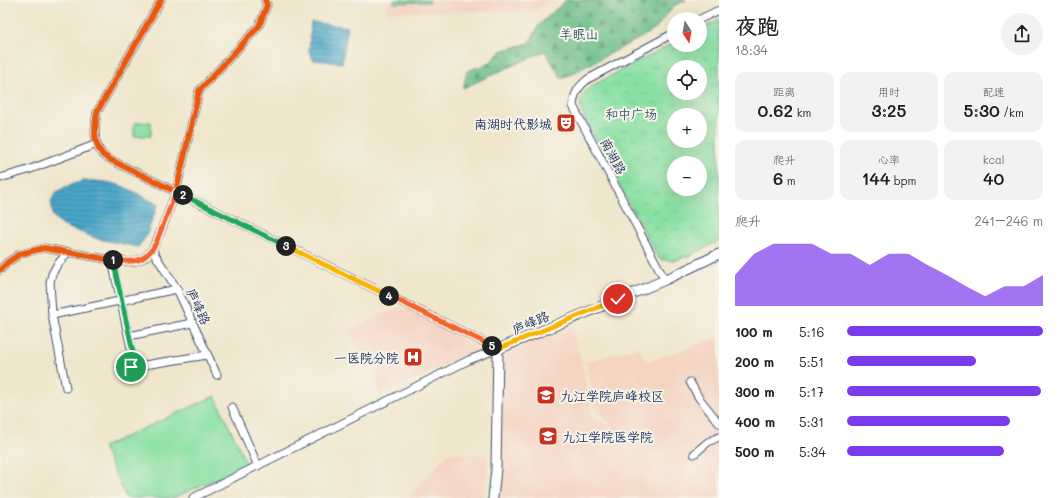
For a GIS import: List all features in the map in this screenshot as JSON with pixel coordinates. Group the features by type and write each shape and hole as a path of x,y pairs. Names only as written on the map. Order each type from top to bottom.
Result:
{"main road":[{"path":"665,280 719,254"},
{"name":"庐峰路","path":"498,349 665,280"},
{"path":"493,498 496,469 498,349"}],"street":[{"path":"161,0 97,112 95,129 97,144 103,155 116,163 498,349"},
{"path":"0,270 8,262 20,254 30,250 44,248 112,260 134,262 144,258 152,250 176,192 199,91 259,26 267,5 265,0"},
{"path":"707,16 719,10"},
{"name":"南湖路","path":"665,280 573,106 576,90 581,84 667,37"},
{"path":"0,178 28,170 97,144"},
{"name":"庐峰路","path":"152,250 177,289 217,375"},
{"path":"66,388 52,315 50,282 57,265 68,252"},
{"path":"112,260 129,336 133,367 207,355"},
{"path":"52,315 177,289"},
{"path":"129,336 192,323"},
{"path":"193,498 468,360 498,349"},
{"path":"690,382 699,398 719,423"},
{"path":"232,407 258,466"},
{"path":"694,454 708,442 719,437"}],"shaded area":[{"path":"387,0 550,0 535,11 387,12"},
{"name":"一医院分院","path":"401,307 481,350 444,365 381,395 349,330"},
{"path":"572,325 583,369 593,420 603,422 639,460 596,408 586,362 638,347 647,362 719,337 719,498 498,498 505,355"},
{"path":"449,453 488,455 484,498 409,498 409,496"}],"green space":[{"path":"394,0 430,0 430,2 394,3"},
{"name":"羊眠山","path":"566,0 686,0 674,6 669,12 667,12 667,15 657,27 642,37 562,79 545,51 463,88 467,71 489,63 501,51 529,43 539,25"},
{"name":"和中广场","path":"719,20 719,241 681,259 665,260 658,258 581,110 581,98 593,85 667,47 667,52 707,52 707,26"},
{"path":"151,122 151,136 134,136 134,123"},
{"path":"215,396 247,465 173,498 126,498 103,447"}],"water":[{"path":"311,22 348,27 342,63 313,60 309,51"},
{"path":"83,181 120,185 158,204 146,237 138,247 98,239 61,225 53,216 51,202 55,193 65,187"}],"cycle path":[{"path":"161,0 97,112 95,134 97,145 103,155 498,349"},
{"path":"0,270 8,262 20,254 44,248 112,260 133,262 144,258 152,250 176,192 199,91 259,26 267,5 265,0"}],"place":[{"name":"南湖时代影城","path":"566,123"},
{"name":"一医院分院","path":"413,357"},
{"name":"九江学院庐峰校区","path":"546,395"},
{"name":"九江学院医学院","path":"548,436"}],"route":[{"path":"131,367 136,366 112,260 126,262 139,261 152,250 176,192 498,349 618,299"}]}
